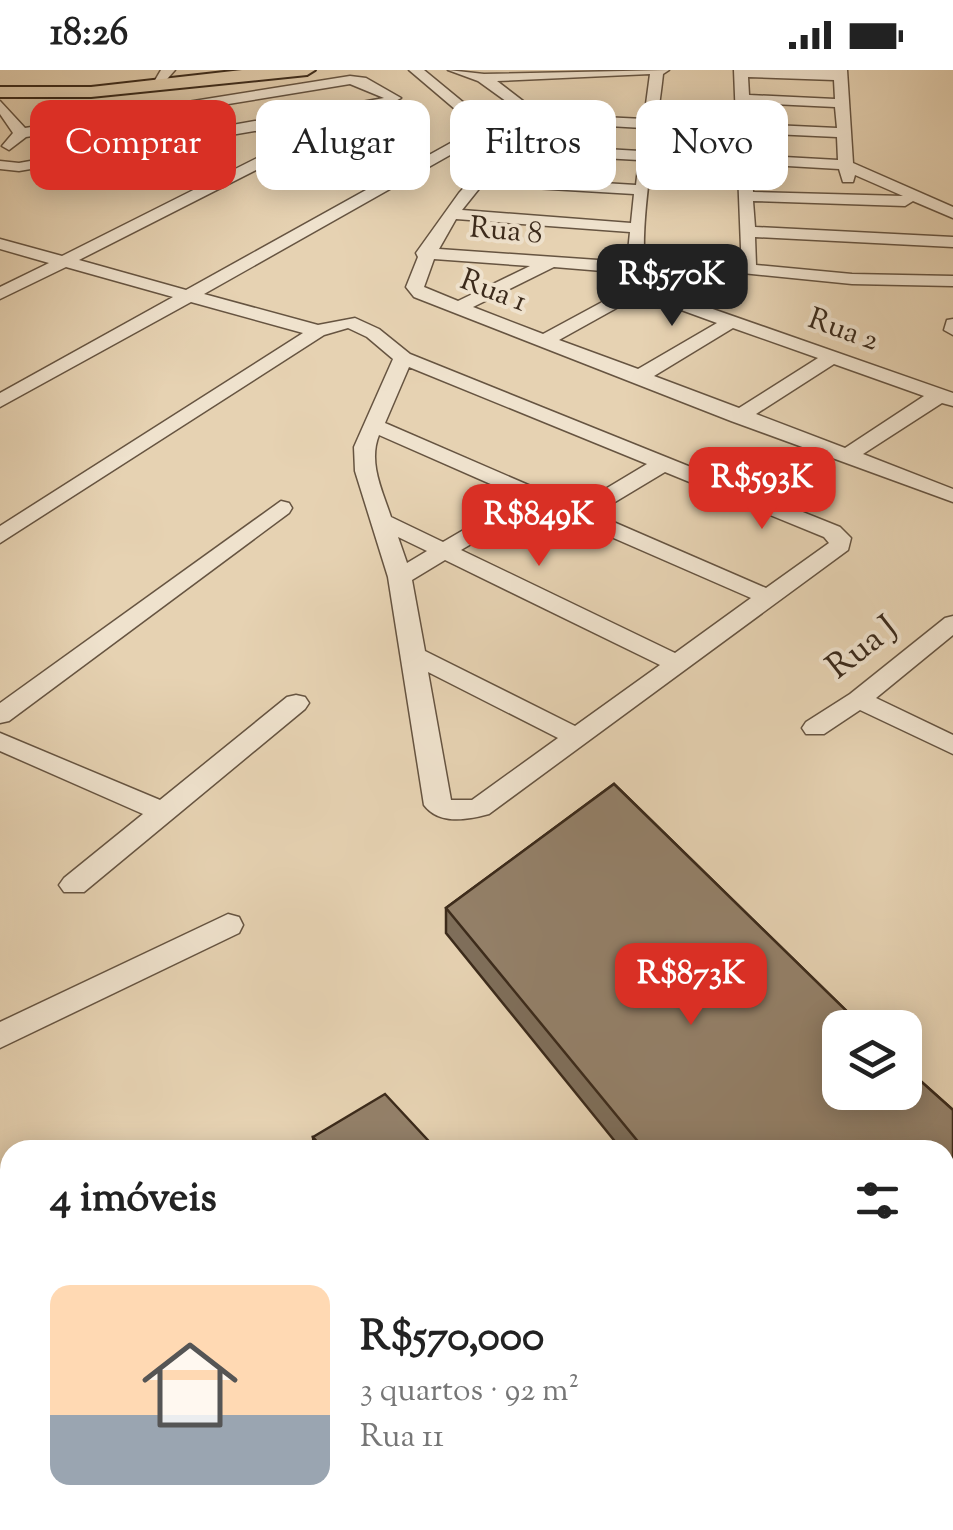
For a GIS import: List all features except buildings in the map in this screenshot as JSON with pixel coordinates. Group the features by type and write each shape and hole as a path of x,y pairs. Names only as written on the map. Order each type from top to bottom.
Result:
{"main road":[{"path":"0,92 91,92 141,86 165,76 297,70"}],"street":[{"path":"0,402 461,143 476,130 476,120 416,70"},
{"path":"455,70 483,78 516,100"},
{"path":"483,78 660,70 654,100"},
{"path":"843,103 742,99 741,72 840,73 843,103 846,165 852,198"},
{"path":"226,100 350,80 362,81 394,98 379,106 236,130"},
{"path":"141,86 159,100"},
{"path":"0,105 21,133"},
{"path":"788,130 843,132"},
{"path":"0,156 21,133 30,132"},
{"path":"788,162 846,165 953,213"},
{"path":"0,165 30,165"},
{"path":"0,294 256,165"},
{"name":"Rua 1","path":"472,190 424,253 415,286 420,294 953,496"},
{"path":"543,341 639,289 636,268 643,190"},
{"path":"747,190 748,269 758,273 953,281"},
{"path":"747,196 927,202"},
{"path":"453,214 638,228"},
{"path":"749,232 953,242"},
{"path":"0,244 318,331"},
{"name":"Rua 8","path":"424,253 636,268"},
{"path":"458,308 550,263"},
{"name":"Rua 8","path":"583,266 639,289"},
{"name":"Rua 2","path":"639,289 946,398"},
{"path":"637,378 732,321"},
{"path":"0,536 318,331 340,322 357,323 403,358 840,538 840,545 479,808 450,811 438,805 400,576 365,471 364,447 403,358"},
{"path":"738,417 833,357"},
{"path":"846,457 946,398"},
{"path":"373,425 768,597"},
{"path":"578,516 663,464"},
{"path":"400,576 534,498"},
{"path":"0,715 281,508"},
{"path":"380,520 676,663"},
{"name":"Rua J","path":"815,728 951,628"},
{"path":"414,655 575,736"},
{"path":"859,699 953,746"},
{"path":"74,884 296,703"},
{"path":"0,741 162,811"},
{"path":"0,1036 228,925"}]}
